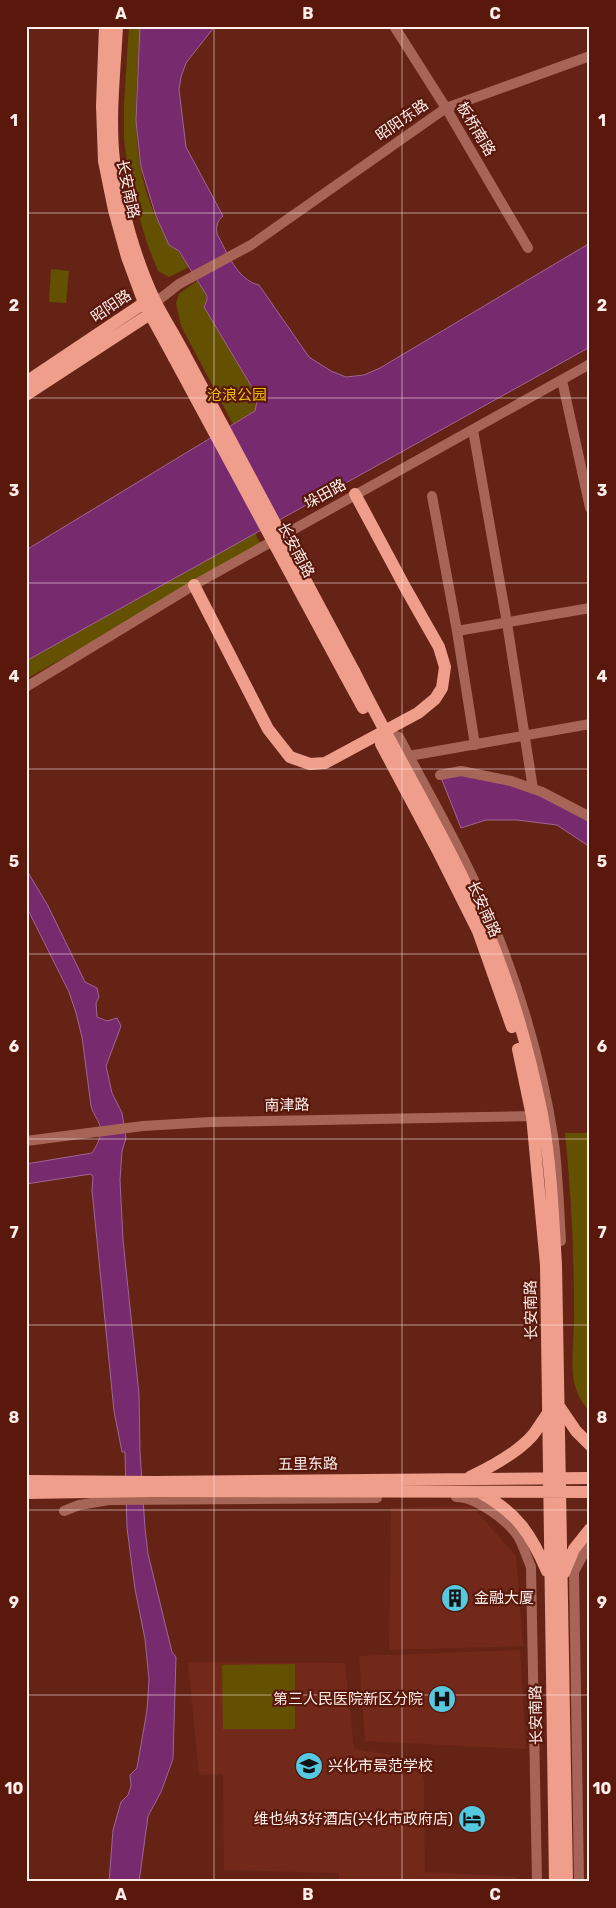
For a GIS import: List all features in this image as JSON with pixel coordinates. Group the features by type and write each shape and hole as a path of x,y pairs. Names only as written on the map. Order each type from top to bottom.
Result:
{"main road":[{"name":"长安南路","path":"105,26 102,106 104,161 114,210 127,257 150,306 179,356 349,673 478,931 541,1115 550,1180 556,1265 558,1405 555,1882"},
{"name":"长安南路","path":"117,26 113,112 114,160 124,208 150,306"},
{"name":"昭阳路","path":"26,382 150,306"},
{"name":"昭阳路","path":"26,395 150,306"},
{"path":"194,585 268,729 290,757 310,764 325,763 418,713 434,699 442,688 445,667 439,647 355,494"},
{"name":"长安南路","path":"541,1115 546,1265 548,1478 557,1487"},
{"path":"558,1405 576,1431 590,1446"},
{"path":"466,1478 495,1465 516,1449 531,1437 548,1413"},
{"name":"五里东路","path":"152,1491 466,1478 548,1478"},
{"name":"五里东路","path":"26,1493 104,1491 478,1492 557,1487 590,1478"},
{"name":"五里东路","path":"26,1481 104,1491"},
{"name":"五里东路","path":"557,1487 590,1492"},
{"path":"478,1492 505,1508 524,1527 556,1578 574,1549 590,1529"},
{"name":"长安南路","path":"556,1578 567,1882"}],"street":[{"name":"板桥南路","path":"394,26 446,108 528,248"},
{"name":"昭阳东路","path":"150,306 179,284 251,245 446,108 590,56"},
{"name":"垛田路","path":"26,687 194,585 590,364"},
{"path":"562,380 590,508"},
{"path":"473,430 507,622 533,789"},
{"path":"432,496 457,631 475,745"},
{"path":"457,631 590,608"},
{"path":"409,756 590,724"},
{"path":"380,734 399,737 472,876 494,924 529,1028 541,1115 554,1144 558,1198 565,1387"},
{"path":"440,775 461,771 511,781 533,789 590,817"},
{"name":"南津路","path":"26,1141 143,1126 210,1122 541,1115"},
{"path":"64,1511 104,1491"},
{"path":"152,1491 465,1497 507,1523 519,1538 531,1567 537,1882"},
{"path":"579,1882 574,1572 590,1542"}],"shaded area":[{"path":"140,26 215,26 186,63 181,77 179,90 186,147 223,216 217,224 217,234 233,264 251,282 259,285 309,357 331,371 346,377 364,375 380,368 590,243 590,347 26,661 26,550 255,411 257,401 256,394 204,307 207,296 179,251 169,245 156,216 141,167 136,121"},
{"path":"461,771 511,781 590,817 590,847 557,825 517,820 486,820 461,828 440,775"},
{"path":"26,869 48,906 85,982 97,988 99,997 96,1003 97,1017 107,1021 117,1018 121,1026 106,1066 112,1093 122,1113 126,1138 122,1151 120,1180 123,1240 139,1394 140,1452 145,1528 148,1554 172,1652 176,1657 173,1759 161,1792 148,1816 139,1882 109,1882 113,1830 121,1802 128,1795 131,1786 130,1775 137,1768 147,1710 149,1679 145,1639 135,1589 127,1528 125,1452 122,1452 114,1411 92,1190 93,1177 91,1174 26,1184 26,1164 92,1153 98,1142 100,1125 91,1106 82,1037 69,992 26,906"},
{"name":"金融大厦","path":"472,1506 516,1556 523,1646 389,1650 391,1508"},
{"name":"第三人民医院新区分院","path":"520,1650 526,1749 365,1741 359,1656"},
{"name":"兴化市景范学校","path":"188,1662 345,1663 354,1749 419,1759 424,1780 425,1872 517,1877 516,1882 339,1882 339,1873 224,1870 223,1774 199,1775"},
{"path":"224,1879 311,1882 224,1882"}],"green space":[{"path":"129,26 140,26 136,122 141,169 146,193 159,222 189,267 169,277 158,271 147,243 130,186 124,139 124,103"},
{"path":"51,269 69,271 66,303 49,302"},
{"name":"沧浪公园","path":"197,281 206,297 204,307 256,394 255,411 233,424 181,326 176,303 179,294"},
{"path":"255,533 262,546 26,679 26,661"},
{"path":"565,1133 590,1133 590,1411 578,1394 573,1374 573,1243"},
{"path":"295,1664 295,1729 223,1729 222,1665"}],"place":[{"name":"金融大厦","path":"455,1598"},
{"name":"第三人民医院新区分院","path":"442,1699"},
{"name":"兴化市景范学校","path":"309,1766"},
{"name":"维也纳3好酒店(兴化市政府店)","path":"472,1819"}]}
